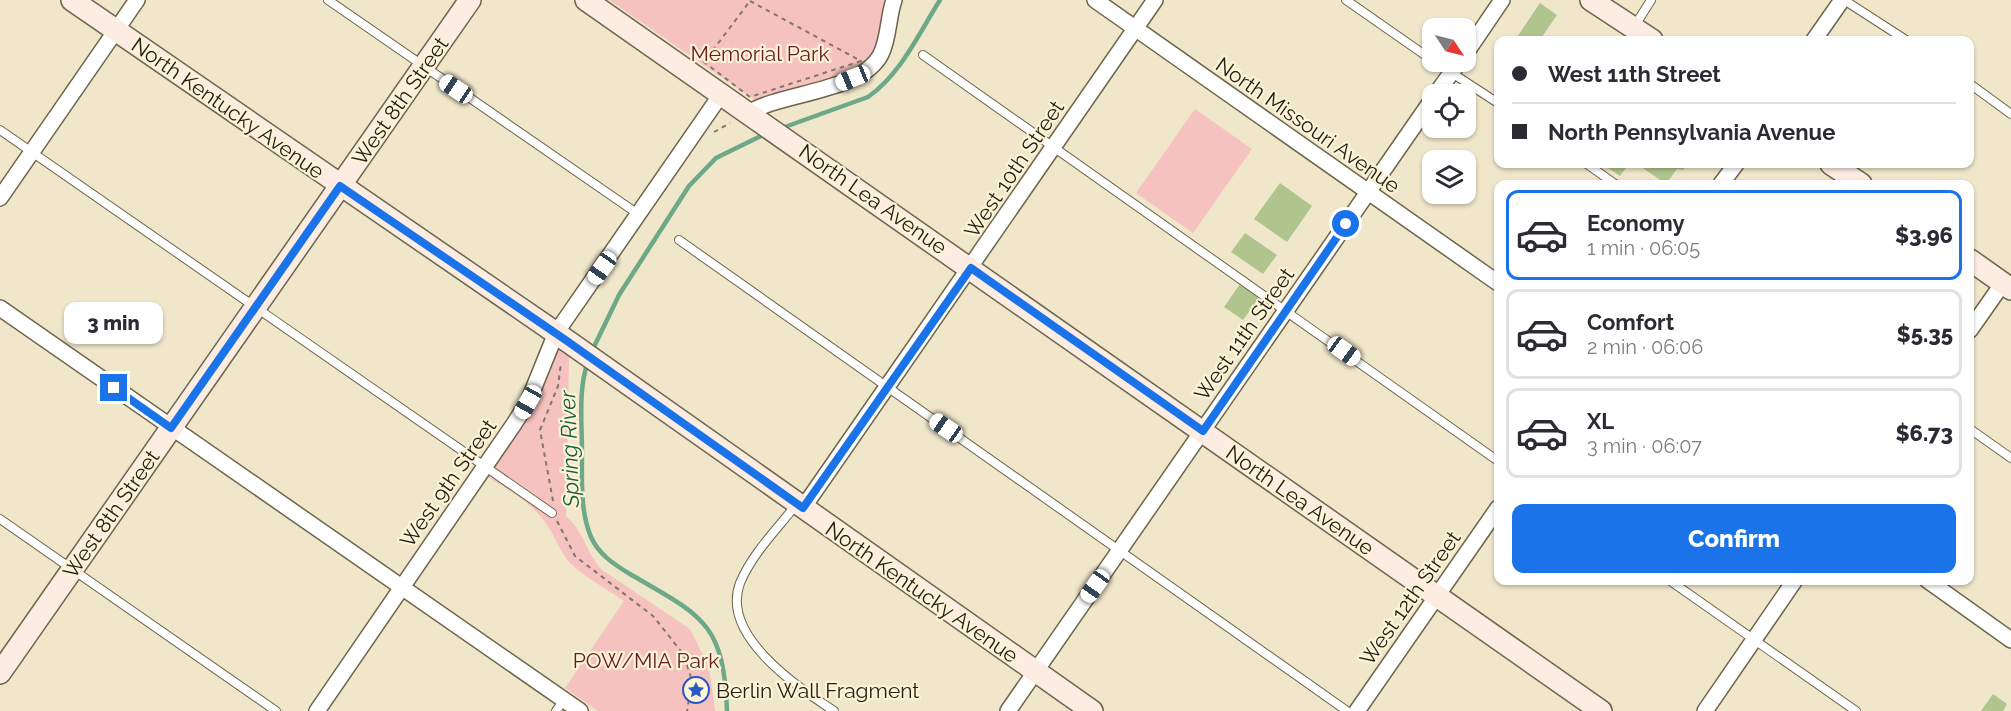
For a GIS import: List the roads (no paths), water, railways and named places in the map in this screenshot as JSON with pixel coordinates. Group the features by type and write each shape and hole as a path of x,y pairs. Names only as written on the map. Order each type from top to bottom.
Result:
{"street":[{"name":"North Kentucky Avenue","path":"72,0 578,348 1092,711"},
{"path":"0,198 137,0"},
{"name":"West 8th Street","path":"0,674 470,0"},
{"name":"North Lea Avenue","path":"585,0 722,93 1601,711"},
{"path":"752,116 776,100 839,83 876,62 884,47 894,0"},
{"name":"North Missouri Avenue","path":"1095,0 1494,280"},
{"name":"West 10th Street","path":"800,506 888,387 1155,0"},
{"path":"1476,38 1502,0"},
{"path":"1591,0 1646,36"},
{"path":"1817,36 1843,0"},
{"name":"West 9th Street","path":"317,711 528,402 556,333 722,93"},
{"name":"West 11th Street","path":"1008,711 1422,114"},
{"path":"1837,168 1855,180"},
{"path":"1974,263 2009,288 1974,326"},
{"path":"0,308 402,588 560,705 580,711"},
{"name":"West 12th Street","path":"1357,711 1494,514"},
{"path":"1705,711 1792,585"},
{"path":"1934,585 2011,640"}],"lane":[{"path":"328,0 638,214"},
{"path":"1346,0 1422,53"},
{"path":"1633,28 1651,0"},
{"path":"1843,0 1899,36"},
{"path":"923,55 1494,458"},
{"path":"1461,72 1494,100"},
{"path":"1974,87 2011,114"},
{"path":"0,130 552,513"},
{"path":"1593,168 1609,180"},
{"path":"679,240 1347,711"},
{"path":"1974,432 2011,458"},
{"path":"800,506 762,547 740,582 738,612 754,642 775,667 834,711"},
{"path":"0,519 276,711"},
{"path":"1676,585 1856,711"}],"waterway":[{"name":"Spring River","path":"782,128 868,97 880,88 900,65 940,0"},
{"name":"Spring River","path":"592,351 619,295 689,186 716,158 765,134"},
{"name":"Spring River","path":"588,361 583,383 581,418 583,506 587,527 598,549 613,563 692,612 704,625 714,640 721,658 727,711"}],"place":[{"name":"Berlin Wall Fragment","path":"696,690"}],"park label":[{"name":"Memorial Park","path":"760,53"},
{"name":"POW/MIA Park","path":"646,660"}]}
